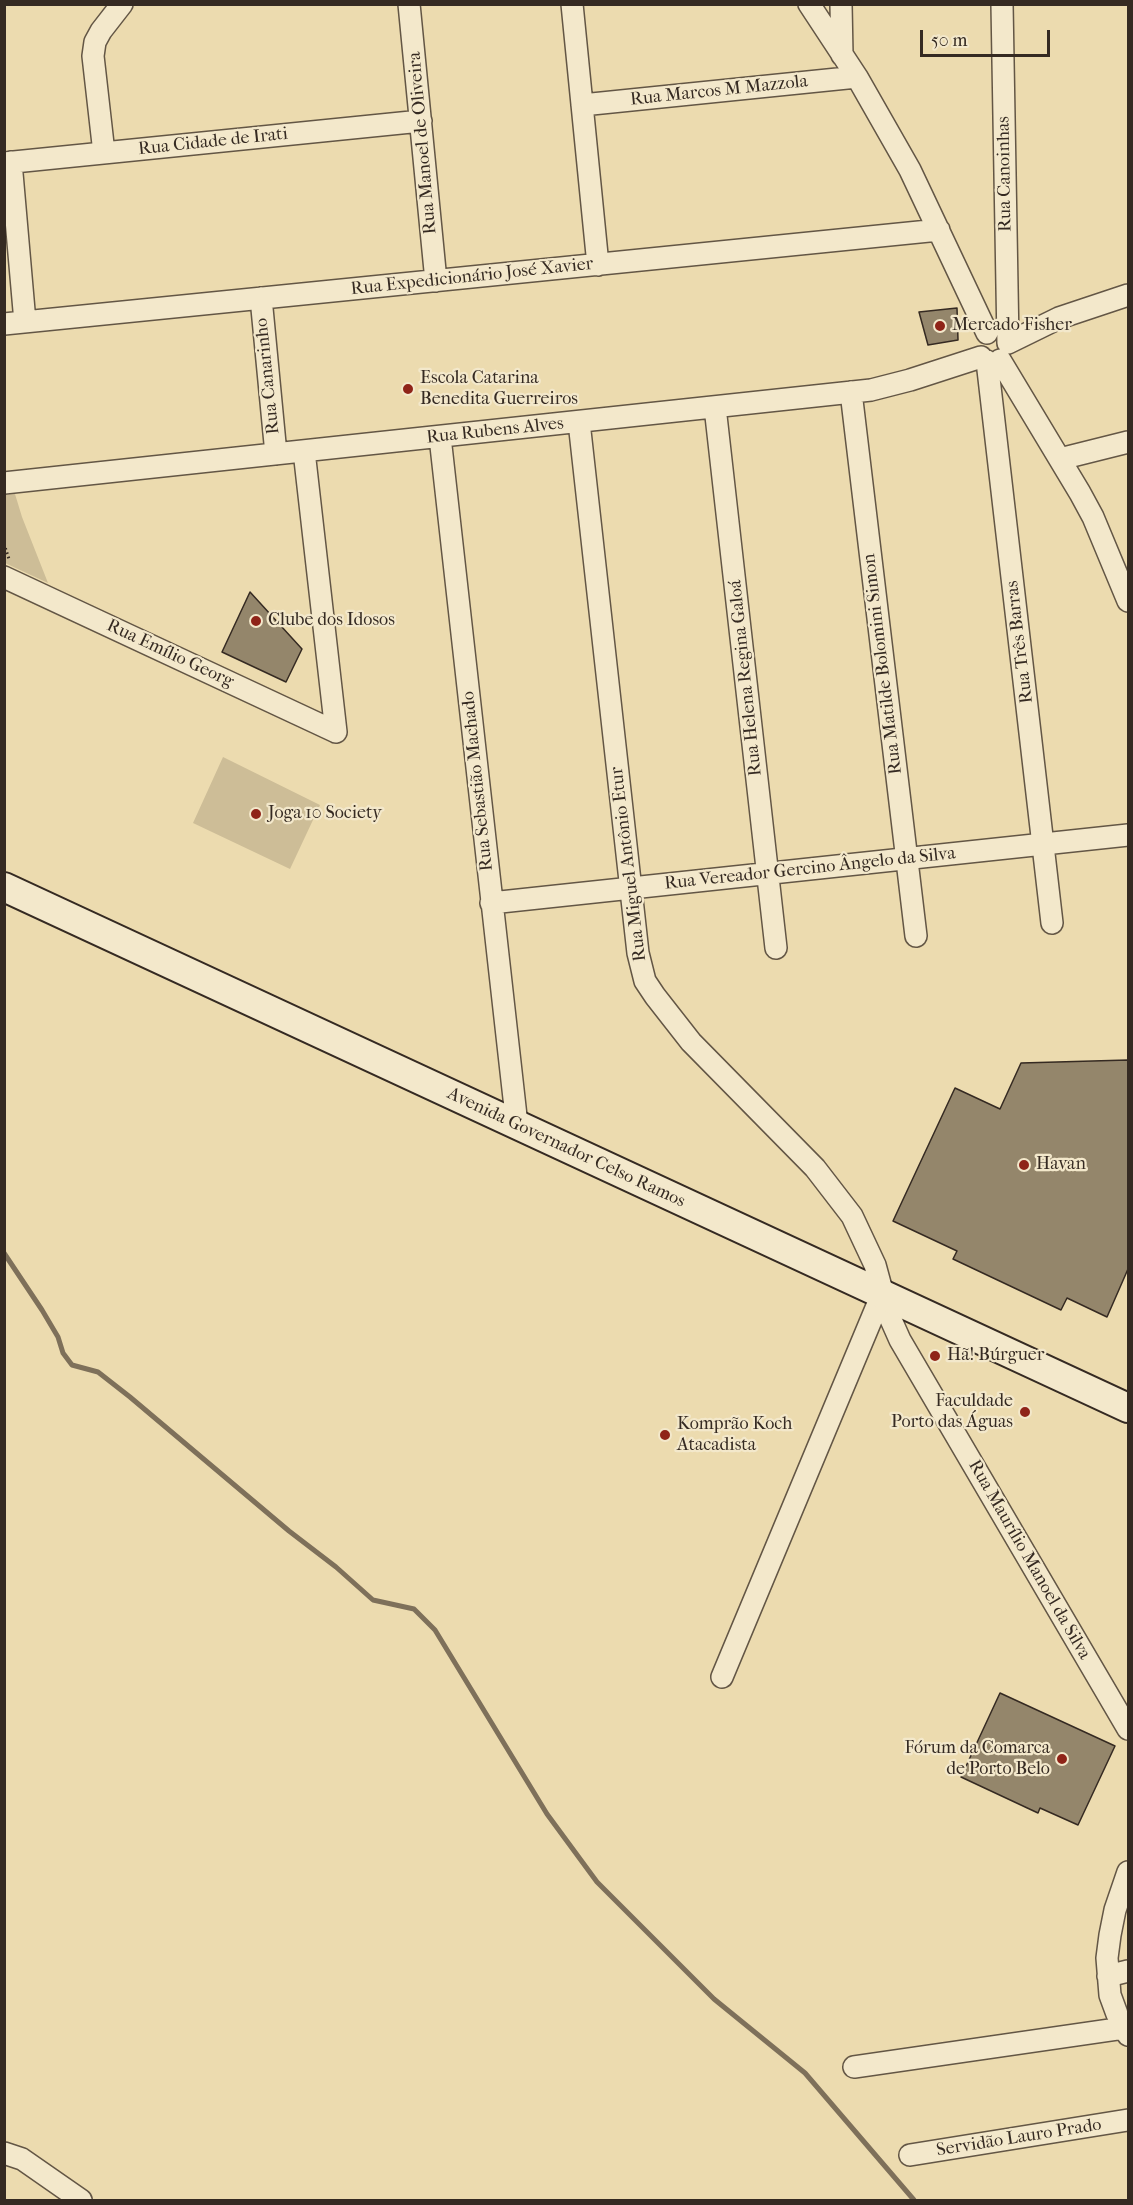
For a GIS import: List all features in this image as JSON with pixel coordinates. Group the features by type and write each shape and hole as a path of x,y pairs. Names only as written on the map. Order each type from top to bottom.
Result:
{"main road":[{"name":"Avenida Governador Celso Ramos","path":"4,887 1128,1408"}],"street":[{"path":"104,153 93,56 95,42 101,31 122,4"},
{"name":"Rua Manoel de Oliveira","path":"410,4 436,281"},
{"path":"572,4 598,265"},
{"path":"809,4 857,77 910,170 987,333 978,343 994,355 1060,459 1093,517 1128,601"},
{"path":"841,4 842,55"},
{"name":"Rua Canoinhas","path":"994,355 1002,4"},
{"name":"Rua Marcos M Mazzola","path":"582,105 857,77"},
{"name":"Rua Cidade de Irati","path":"8,162 421,121"},
{"path":"8,162 15,323"},
{"name":"Rua Expedicionário José Xavier","path":"15,323 939,230"},
{"name":"Rua Rubens Alves","path":"4,483 579,422 889,386 994,355 1059,318 1128,295"},
{"name":"Rua Canarinho","path":"261,298 276,454"},
{"name":"Rua Três Barras","path":"994,355 1052,923"},
{"name":"Rua Matilde Bolomini Simon","path":"851,392 916,936"},
{"name":"Rua Helena Regina Galoá","path":"715,407 776,948"},
{"name":"Rua Miguel Antônio Etur","path":"579,422 640,967 645,981 655,996 711,1064 794,1146 835,1192 852,1216 866,1243 875,1265 882,1294"},
{"name":"Rua Sebastião Machado","path":"440,437 491,903 518,1125"},
{"path":"1060,459 1128,442"},
{"name":"Rua Emílio Georg","path":"4,577 336,732 304,451"},
{"name":"Rua Vereador Gercino Ângelo da Silva","path":"491,903 1128,835"},
{"path":"722,1677 882,1294"},
{"name":"Rua Maurílio Manoel da Silva","path":"882,1294 900,1340 1128,1729"},
{"path":"854,2067 1126,2032 1110,1995 1108,1976 1110,1935 1115,1910 1128,1872"},
{"path":"1108,1976 1128,1971"},
{"name":"Servidão Lauro Prado","path":"910,2155 1128,2120"},
{"path":"4,2153 22,2159 81,2200"}],"shaded area":[{"path":"15,494 48,583 5,563 5,495"},
{"name":"Joga 10 Society","path":"223,757 320,805 290,869 193,823"}],"building":[{"name":"Mercado Fisher","path":"957,308 958,340 928,345 919,312"},
{"name":"Clube dos Idosos","path":"250,592 302,649 286,682 222,652"},
{"name":"Havan","path":"1128,1060 1128,1269 1107,1317 1067,1298 1061,1310 953,1259 957,1251 893,1221 955,1088 1000,1109 1021,1063"},
{"name":"Fórum da Comarca de Porto Belo","path":"1000,1693 1115,1746 1078,1825 1040,1808 1038,1813 961,1777"}],"waterway":[{"path":"4,1253 42,1310 58,1337 63,1353 72,1365 98,1372 373,1600 414,1609 435,1630 547,1814 597,1882 714,1999 805,2073 914,2200"}],"place":[{"name":"Mercado Fisher","path":"940,326"},
{"name":"Escola Catarina Benedita Guerreiros","path":"408,389"},
{"name":"Clube dos Idosos","path":"256,621"},
{"name":"Joga 10 Society","path":"256,814"},
{"name":"Havan","path":"1024,1165"},
{"name":"Hã! Búrguer","path":"935,1356"},
{"name":"Faculdade Porto das Águas","path":"1025,1412"},
{"name":"Komprão Koch Atacadista","path":"665,1435"},
{"name":"Fórum da Comarca de Porto Belo","path":"1062,1759"}]}
